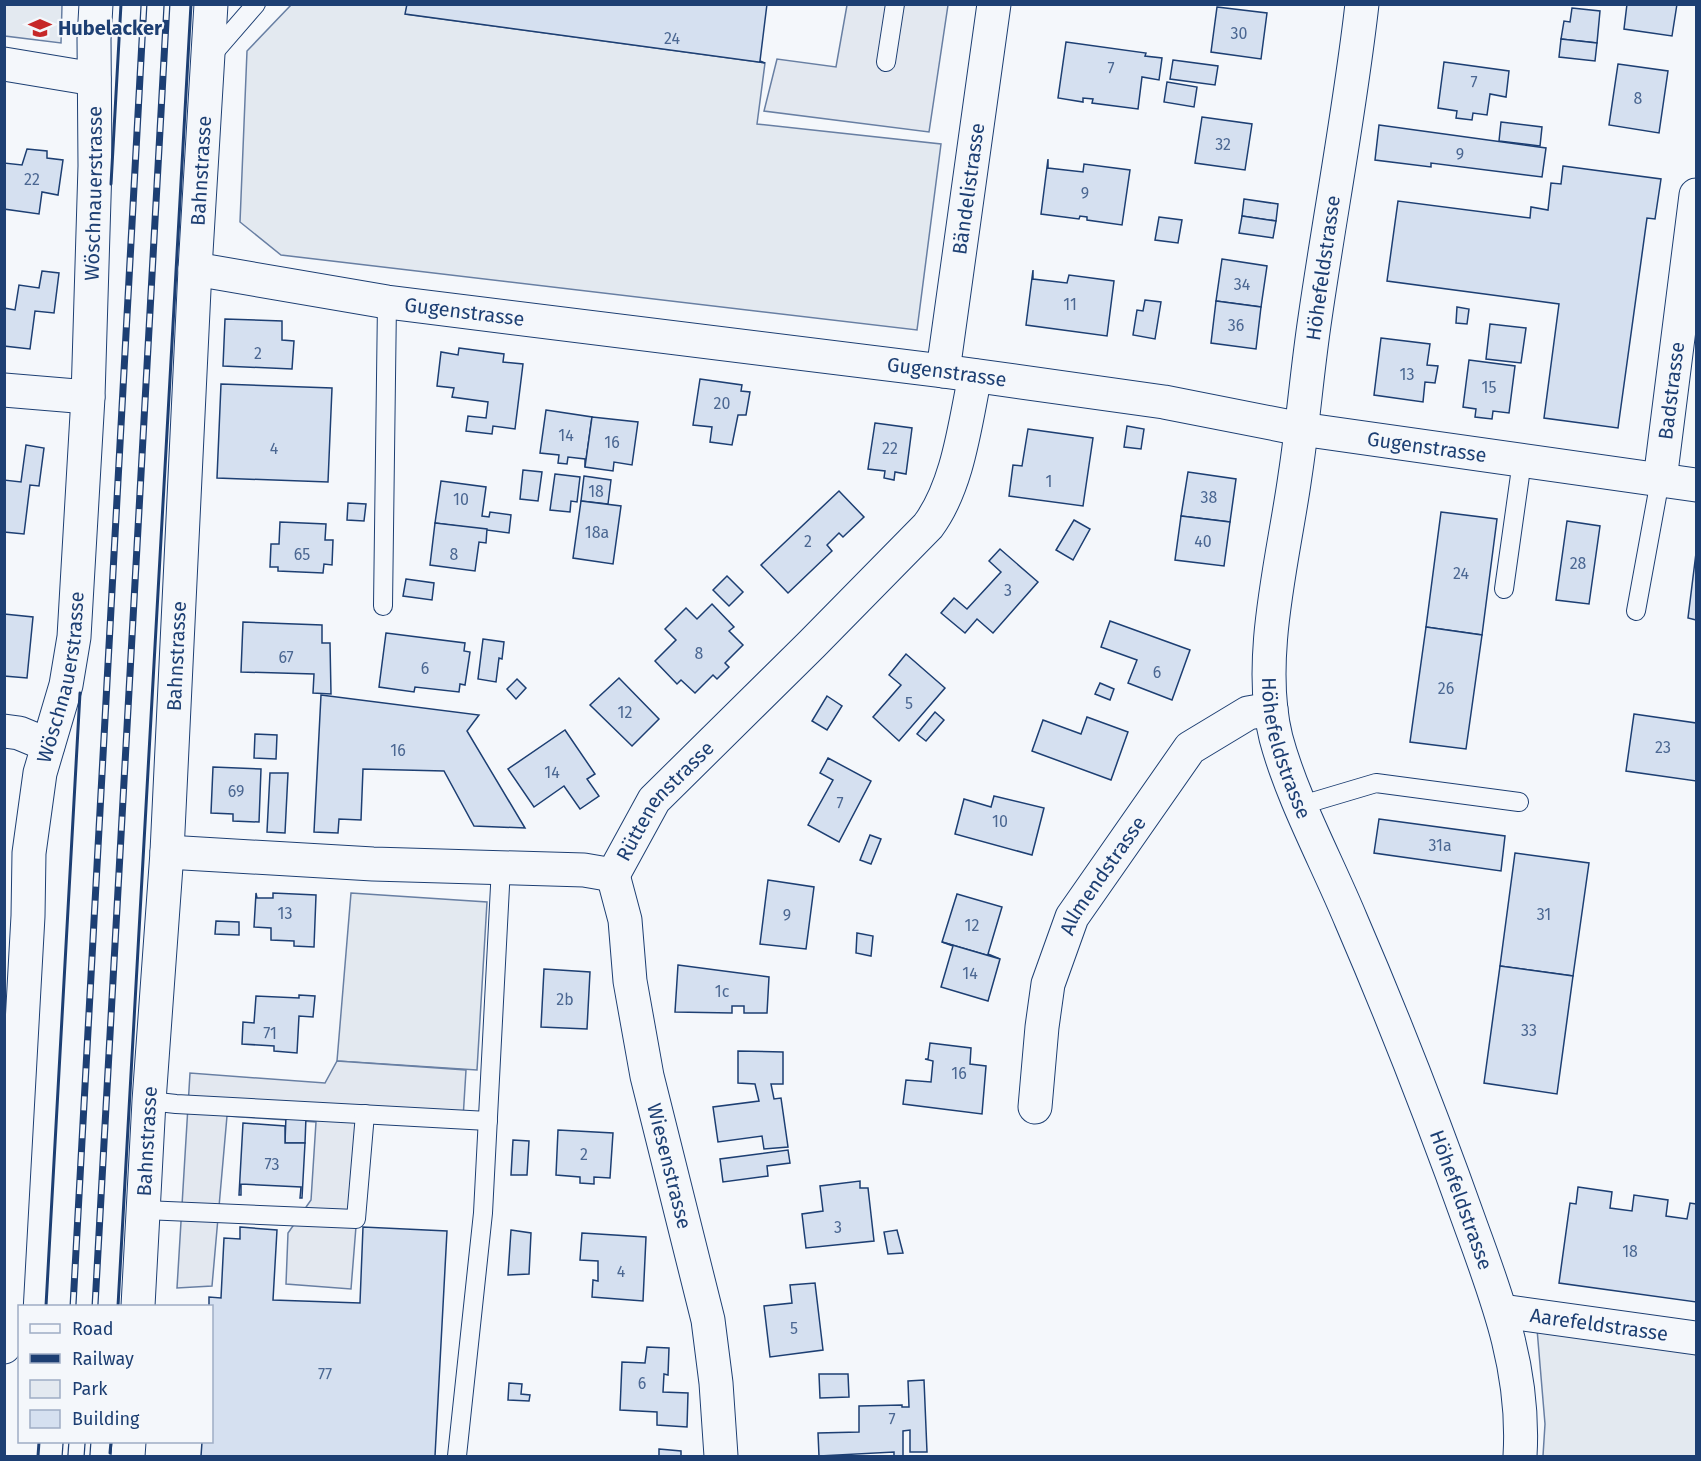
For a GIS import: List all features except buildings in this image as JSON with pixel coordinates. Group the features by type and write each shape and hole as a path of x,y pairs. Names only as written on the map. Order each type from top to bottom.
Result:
{"street":[{"name":"Wöschnauerstrasse","path":"4,1347 9,1164 28,916 29,854 40,772 66,685 74,637 88,397 95,166 96,4"},
{"name":"Bahnstrasse","path":"138,1305 149,1101 167,852 195,270 211,4"},
{"name":"Bändelistrasse","path":"943,371 994,4"},
{"name":"Höhefeldstrasse","path":"1362,4 1314,322 1269,659 1270,709 1277,740 1302,806 1352,921 1442,1143 1502,1311 1517,1378 1522,1423 1520,1456"},
{"path":"4,64 94,79"},
{"name":"Badstrasse","path":"1659,480 1696,195"},
{"name":"Gugenstrasse","path":"195,270 387,302 943,371 1164,402 1301,429 1696,485"},
{"name":"Rüttenenstrasse","path":"167,852 373,864 584,870 613,875 654,800 928,526 949,486 975,376"},
{"path":"4,390 88,397"},
{"name":"Allmendstrasse","path":"1035,1107 1048,984 1072,917 1190,748 1248,713 1270,709"},
{"path":"4,730 19,733 48,745"},
{"name":"Wiesenstrasse","path":"613,875 625,920 630,981 647,1076 708,1320 716,1383 721,1456"},
{"name":"Aarefeldstrasse","path":"1502,1311 1696,1338"}],"lane":[{"path":"207,61 256,4"},
{"path":"886,62 895,4"},
{"path":"383,606 387,302"},
{"path":"1504,590 1522,461"},
{"path":"1636,611 1659,480"},
{"path":"1302,806 1376,783 1519,802"},
{"path":"457,1456 483,1213 501,867"},
{"path":"149,1101 488,1120"},
{"path":"144,1210 356,1219 365,1114"}],"green space":[{"path":"5,4 62,5 61,43 5,36"},
{"path":"291,5 407,5 406,14 765,63 757,124 941,144 917,330 281,255 240,222 247,51"},
{"path":"351,893 487,902 477,1070 337,1061"},
{"path":"1537,1329 1696,1352 1696,1456 1543,1456 1545,1424"}],"shaded area":[{"path":"847,5 948,5 929,132 764,111 777,59 836,67"},
{"path":"337,1061 466,1070 463,1119 365,1114 351,1289 286,1284 288,1233 311,1200 316,1122 227,1116 212,1286 177,1288 190,1073 325,1083"}],"railway":[{"path":"73,1305 144,4"},
{"path":"95,1305 167,4"},
{"path":"65,1456 66,1443"},
{"path":"87,1456 88,1443"}],"wall":[{"path":"111,184 121,4"},
{"path":"118,1305 191,4"},
{"path":"46,1305 80,693"},
{"path":"38,1456 39,1443"},
{"path":"110,1453 111,1443"}],"place":[{"name":"Hubelacker","path":"40,28"}]}
